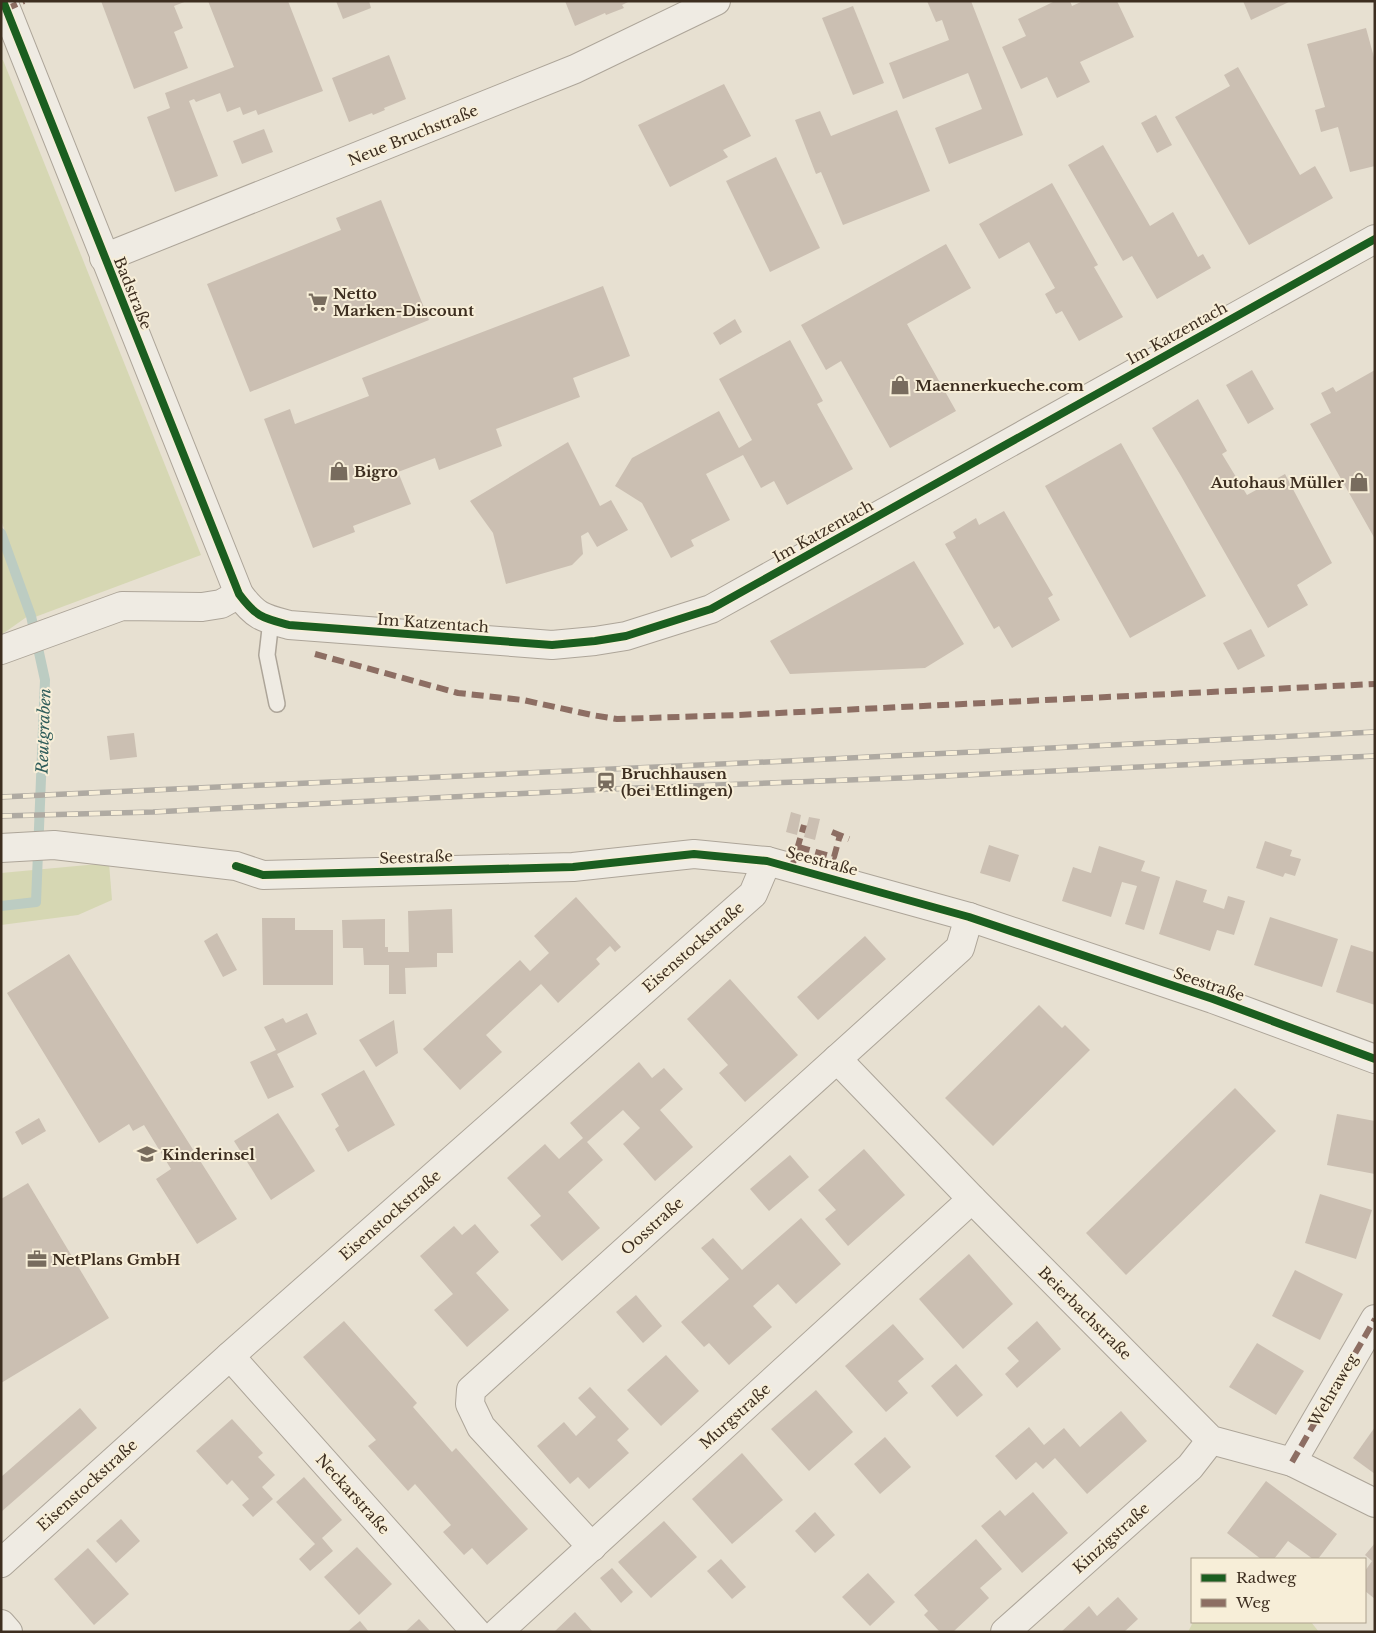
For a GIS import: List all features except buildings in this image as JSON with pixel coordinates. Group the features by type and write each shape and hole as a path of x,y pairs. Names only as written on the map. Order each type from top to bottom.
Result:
{"street":[{"name":"Neue Bruchstraße","path":"104,258 576,69 716,1"},
{"name":"Badstraße","path":"5,5 239,594"},
{"name":"Im Katzentach","path":"239,594 248,607 256,614 271,620 306,627 552,645 626,636 711,609 1375,238"},
{"path":"10,647 122,606 202,607 221,604 239,594"},
{"name":"Seestraße","path":"9,847 54,845 236,866 263,875 573,867 694,854 767,861 969,917 1212,999 1375,1059"},
{"name":"Eisenstockstraße","path":"1,1563 230,1356 753,894 767,861"},
{"name":"Oosstraße","path":"592,1547 481,1427 470,1404 471,1390 960,948 969,917"},
{"name":"Beierbachstraße","path":"837,1059 972,1199 1211,1440"},
{"name":"Murgstraße","path":"498,1632 972,1199"},
{"name":"Wehraweg","path":"1292,1462 1375,1318"},
{"name":"Neckarstraße","path":"230,1356 476,1632"},
{"path":"1211,1440 1292,1462 1375,1503"},
{"name":"Kinzigstraße","path":"1006,1632 1190,1468 1211,1440"},
{"path":"1,1624 8,1632"}],"lane":[{"path":"271,620 267,655 277,704"}],"green space":[{"path":"1,60 3,60 201,555 35,617 1,520"},
{"path":"1,544 28,616 1,635"},
{"path":"109,863 112,900 78,915 1,925 1,873"},
{"path":"1192,1623 1312,1623 1319,1632 1188,1632"}],"waterway":[{"name":"Reutgraben","path":"1,533 31,616 45,680 36,902 1,906"}],"railway":[{"path":"1,797 1375,732"},
{"path":"1,816 153,812 610,789 901,778 1375,756"}],"marked path":[{"path":"6,9 24,1"},
{"path":"315,654 458,693 523,700 617,719 738,715 1375,684"},
{"path":"792,867 804,825"},
{"path":"832,832 849,839"},
{"path":"798,847 834,857 840,835"},
{"path":"1292,1462 1375,1319"}],"cycle path":[{"path":"3,1 239,594 250,608 261,616 289,625 552,645 626,636 711,609 1375,239"},
{"path":"236,866 263,875 573,867 694,854 767,861 969,917 1213,999 1375,1059"}],"place":[{"name":"Netto Marken-Discount","path":"318,302"},
{"name":"Maennerkueche.com","path":"900,385"},
{"name":"Bigro","path":"339,471"},
{"name":"Autohaus Müller","path":"1359,482"},
{"name":"Bruchhausen (bei Ettlingen)","path":"606,782"},
{"name":"Kinderinsel","path":"147,1154"},
{"name":"NetPlans GmbH","path":"37,1259"}]}
